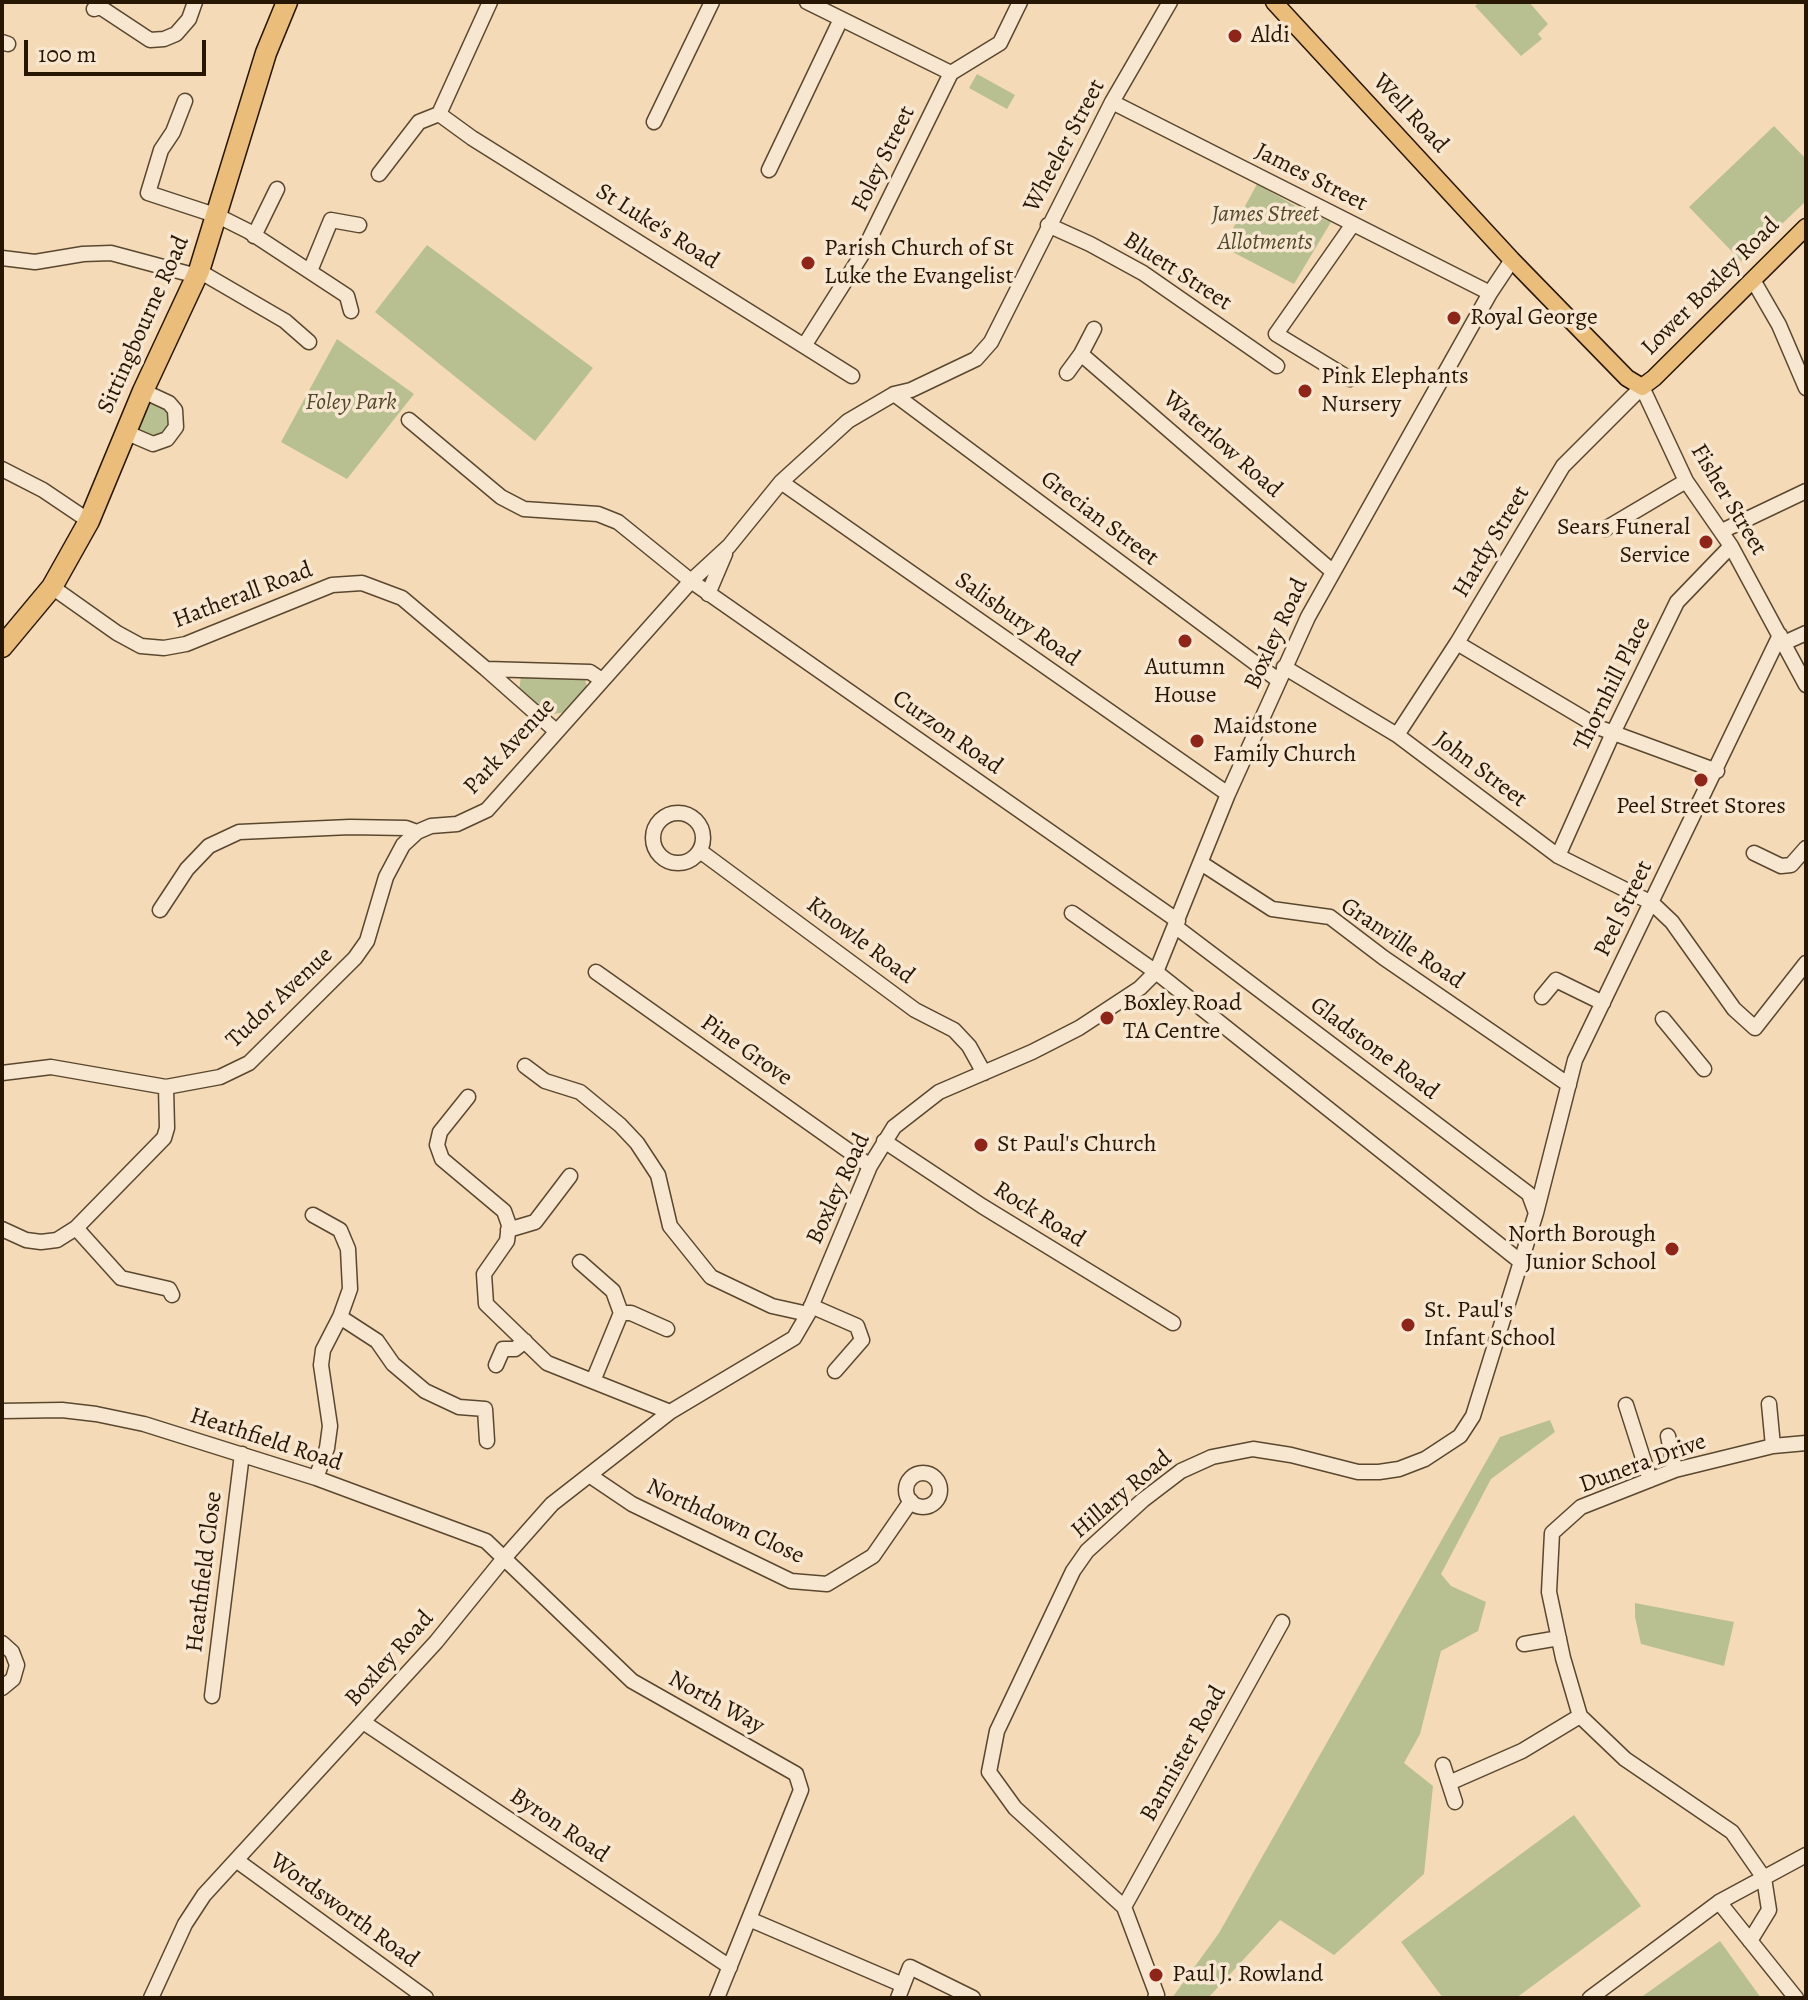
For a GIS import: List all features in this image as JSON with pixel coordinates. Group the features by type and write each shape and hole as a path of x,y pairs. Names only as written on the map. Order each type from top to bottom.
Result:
{"highway":[{"name":"Sittingbourne Road","path":"2,647 52,587 89,521 143,391 198,274 266,53 287,2"}],"main road":[{"name":"Well Road","path":"1274,2 1512,260"},
{"name":"Lower Boxley Road","path":"1512,260 1627,378 1642,387 1806,227"}],"street":[{"path":"98,6 150,40 176,34 189,19 195,2"},
{"path":"379,174 419,122 439,114 490,2"},
{"path":"654,122 712,2"},
{"path":"807,2 951,73 1000,43 1020,2"},
{"name":"Wheeler Street","path":"781,482 848,421 894,394 911,390 976,359 991,342 1112,102 1170,2"},
{"path":"769,170 841,19"},
{"name":"Foley Street","path":"804,346 861,256 951,73"},
{"path":"185,101 173,132 161,150 148,193 218,216 254,236 347,296 351,311"},
{"name":"James Street","path":"1112,102 1490,293"},
{"name":"St Luke's Road","path":"439,114 472,138 852,376"},
{"path":"254,236 277,189"},
{"path":"310,271 331,220 359,225"},
{"path":"1350,379 1276,334 1353,224"},
{"name":"Bluett Street","path":"1048,225 1143,273 1277,366"},
{"path":"2,258 35,262 111,253 198,274 285,321 309,342"},
{"name":"Boxley Road","path":"151,1998 185,1924 204,1895 436,1642 552,1504 670,1412 794,1338 809,1310 870,1166 894,1127 939,1092 1079,1028 1140,988 1156,972 1228,794 1281,674 1332,571 1490,293 1512,260"},
{"path":"1753,280 1779,325 1806,388"},
{"path":"1067,373 1094,329"},
{"name":"Waterlow Road","path":"1081,354 1332,571"},
{"name":"Hardy Street","path":"1397,735 1457,643 1563,466 1642,387"},
{"name":"Fisher Street","path":"1642,387 1686,481 1731,546 1806,685"},
{"path":"125,432 153,444 167,439 176,427 175,410 169,403 143,391"},
{"name":"Grecian Street","path":"894,394 1281,674"},
{"name":"Curzon Road","path":"409,420 501,497 524,509 598,514 618,522 708,594 1177,924"},
{"path":"2,469 43,490 89,521"},
{"path":"1605,529 1686,481"},
{"name":"Park Avenue","path":"160,910 187,869 209,846 239,832 350,827 406,828 417,832 431,826 457,824 487,810 691,581 729,546 781,482"},
{"name":"Salisbury Road","path":"781,482 1228,794"},
{"path":"1722,531 1806,491"},
{"path":"708,594 729,546"},
{"name":"Thornhill Place","path":"1558,856 1677,602 1731,546"},
{"name":"Hatherall Road","path":"52,587 117,633 141,646 164,648 186,644 332,585 362,583 402,598 556,731"},
{"path":"1782,639 1806,633"},
{"name":"Peel Street","path":"1536,1213 1575,1060 1782,639"},
{"path":"1457,643 1600,728 1717,771"},
{"path":"486,669 590,672 602,680"},
{"name":"John Street","path":"1281,674 1397,735 1558,856 1652,903"},
{"name":"Tudor Avenue","path":"2,1073 51,1067 166,1087 220,1077 249,1063 355,958 367,941 386,877 403,845 417,832"},
{"path":"1754,853 1781,866 1791,865 1806,848"},
{"name":"Knowle Road","path":"700,851 915,1010 954,1030 969,1046 984,1073"},
{"name":"Granville Road","path":"1201,863 1272,909 1330,917 1384,958 1569,1085"},
{"path":"1652,903 1672,922 1734,1009 1755,1028 1806,963"},
{"path":"1072,913 1156,972 1521,1262"},
{"name":"Gladstone Road","path":"1177,924 1529,1194 1536,1213"},
{"name":"Pine Grove","path":"596,972 870,1166"},
{"path":"1542,997 1556,980 1603,1003"},
{"path":"1663,1019 1704,1069"},
{"path":"525,1066 553,1085 580,1092 637,1143 658,1175 670,1226 711,1277 772,1306 809,1310 857,1326 862,1340 835,1371"},
{"path":"2,1229 26,1240 41,1242 57,1240 76,1228 164,1138 167,1128 166,1087"},
{"path":"468,1097 440,1132 437,1145 442,1159 504,1211 509,1225 507,1241 484,1274 486,1304 547,1363 670,1412"},
{"name":"Rock Road","path":"884,1141 982,1206 1173,1323"},
{"path":"508,1230 535,1222 570,1176"},
{"name":"Hillary Road","path":"1156,1996 1124,1907 1015,1808 989,1772 997,1731 1073,1571 1087,1551 1163,1483 1212,1457 1253,1449 1358,1472 1379,1472 1399,1469 1443,1450 1460,1436 1473,1416 1536,1213"},
{"path":"313,1215 340,1230 348,1249 350,1289 323,1350 321,1365 330,1426 327,1448 316,1478"},
{"path":"76,1228 121,1278 169,1289 172,1295"},
{"path":"580,1262 613,1291 621,1313 593,1381"},
{"path":"621,1313 631,1313 667,1329"},
{"path":"340,1317 377,1341 393,1364 425,1391 459,1407 485,1409 487,1441"},
{"path":"496,1365 503,1349 515,1349 525,1341"},
{"path":"1769,1404 1773,1446"},
{"path":"1626,1405 1650,1480"},
{"name":"Heathfield Road","path":"2,1411 39,1409 96,1414 144,1424 316,1478 467,1532 486,1541 505,1557"},
{"path":"1668,1436 1675,1470"},
{"name":"Dunera Drive","path":"1580,1716 1549,1592 1552,1533 1581,1507 1675,1470 1773,1446 1806,1443"},
{"name":"Heathfield Close","path":"212,1696 242,1454"},
{"name":"Northdown Close","path":"589,1475 632,1504 791,1581 827,1584 873,1556 911,1501"},
{"name":"North Way","path":"505,1557 632,1681 796,1774 801,1790 717,1998"},
{"name":"Bannister Road","path":"1124,1907 1282,1622"},
{"path":"1524,1644 1559,1638"},
{"path":"2,1643 12,1652 17,1665 13,1679 2,1688"},
{"path":"1449,1783 1522,1751 1580,1716 1625,1759 1732,1832 1764,1878 1769,1910 1750,1941"},
{"name":"Byron Road","path":"363,1722 730,1967"},
{"path":"1443,1765 1455,1802"},
{"path":"1590,1998 1719,1902 1806,1855"},
{"name":"Wordsworth Road","path":"236,1860 426,1998"},
{"path":"1719,1902 1799,1994"},
{"path":"749,1919 900,1992 910,1967 973,1998"}],"green space":[{"path":"1480,2 1529,2 1548,24 1538,34 1542,39 1521,56 1475,6"},
{"path":"977,74 1015,95 1007,109 969,88"},
{"path":"1774,126 1806,159 1806,201 1742,262 1689,207"},
{"name":"James Street Allotments","path":"1257,184 1306,212 1331,222 1294,284 1223,247"},
{"path":"427,245 593,368 535,441 375,312"},
{"name":"Foley Park","path":"337,339 414,394 347,479 281,442"},
{"path":"151,401 170,411 171,429 156,439 137,432 146,402"},
{"path":"521,676 584,676 588,690 566,712 542,712 519,691"},
{"path":"1550,1420 1555,1432 1491,1479 1441,1574 1451,1586 1486,1602 1478,1631 1441,1651 1420,1734 1404,1763 1433,1786 1424,1874 1334,1955 1280,1920 1208,1998 1172,1998 1219,1933 1500,1437"},
{"path":"1635,1603 1734,1622 1724,1666 1641,1644"},
{"path":"1574,1815 1641,1906 1516,1998 1443,1998 1401,1942"},
{"path":"1720,1941 1761,1998 1640,1998"}],"place":[{"name":"Aldi","path":"1235,36"},
{"name":"Parish Church of St Luke the Evangelist","path":"808,263"},
{"name":"Royal George","path":"1454,318"},
{"name":"Pink Elephants Nursery","path":"1305,391"},
{"name":"Sears Funeral Service","path":"1706,542"},
{"name":"Autumn House","path":"1185,641"},
{"name":"Maidstone Family Church","path":"1197,741"},
{"name":"Peel Street Stores","path":"1701,780"},
{"name":"Boxley Road TA Centre","path":"1107,1018"},
{"name":"St Paul's Church","path":"981,1145"},
{"name":"North Borough Junior School","path":"1672,1249"},
{"name":"St. Paul's Infant School","path":"1408,1325"},
{"name":"Paul J. Rowland","path":"1156,1975"}]}
